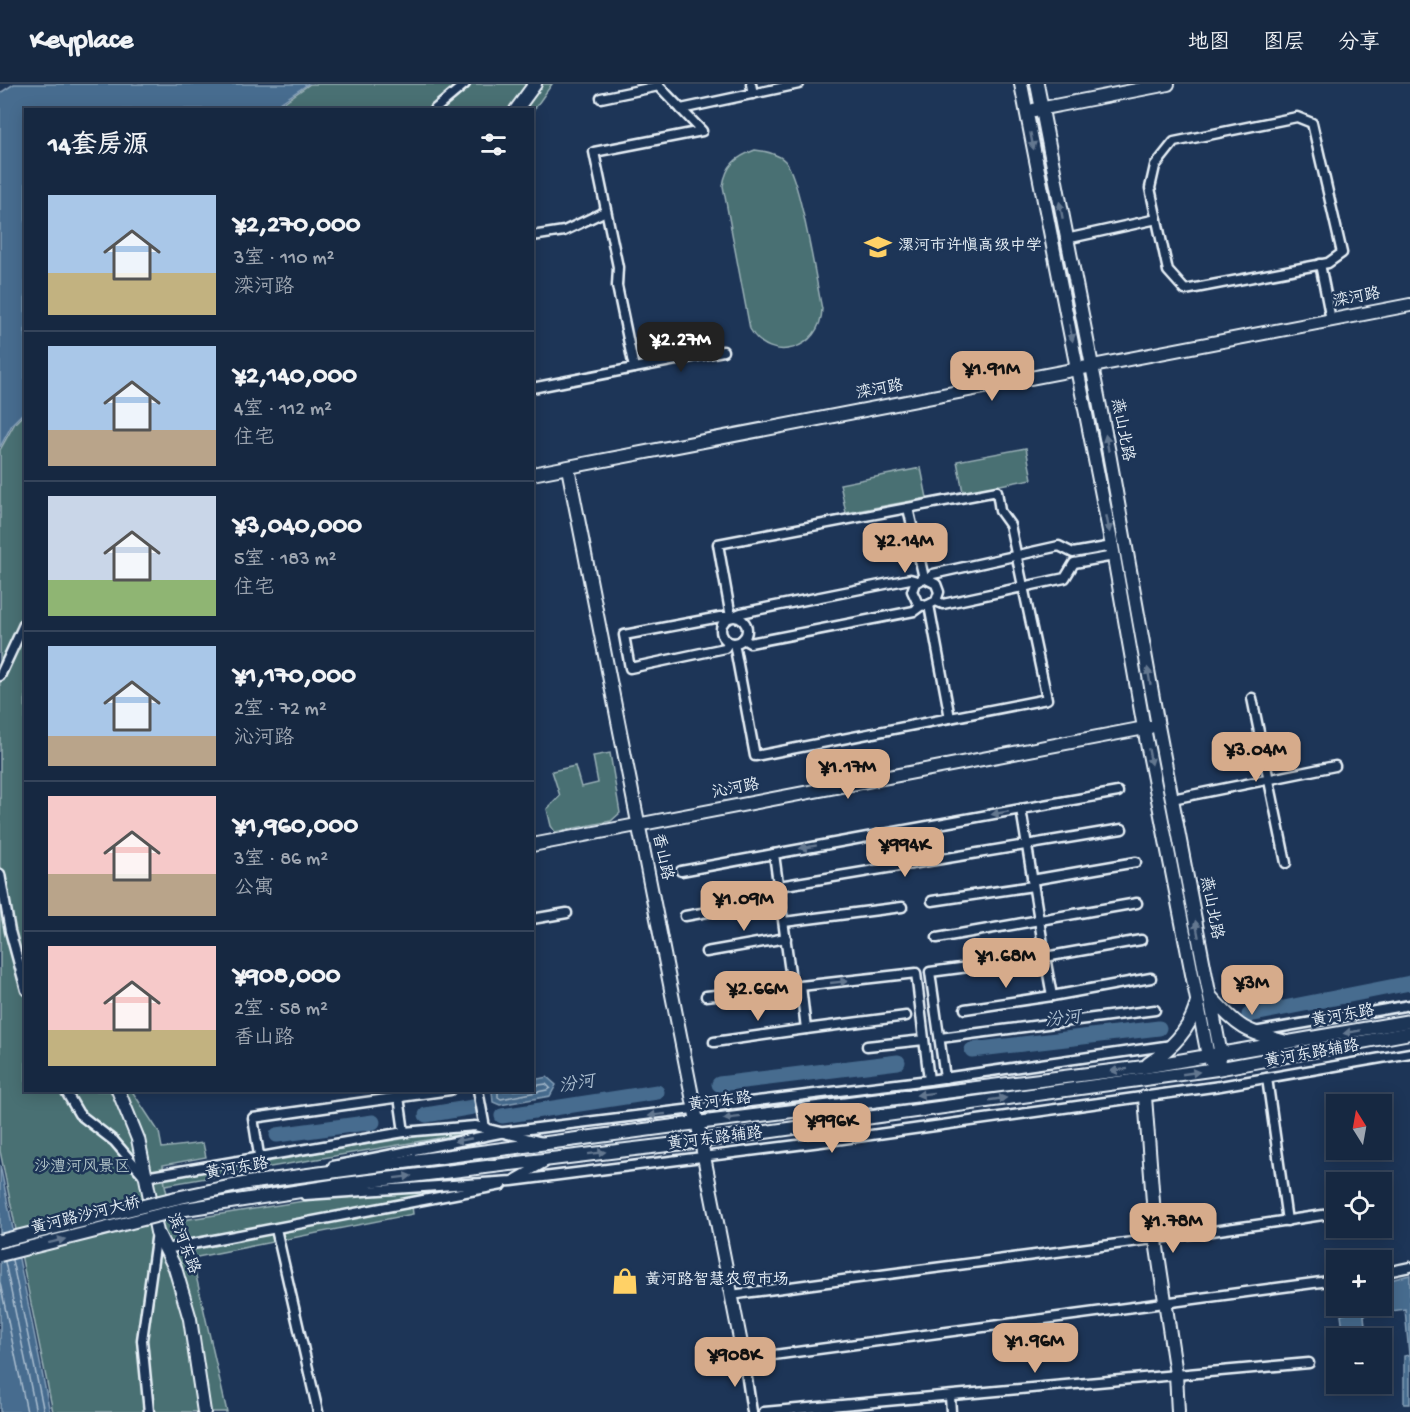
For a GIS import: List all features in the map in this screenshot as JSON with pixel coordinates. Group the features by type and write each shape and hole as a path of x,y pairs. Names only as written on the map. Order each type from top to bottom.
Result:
{"street":[{"path":"436,108 465,84"},
{"path":"517,108 535,84"},
{"path":"681,109 752,89 799,84"},
{"name":"燕山北路","path":"1021,84 1113,551 1144,728 1204,997"},
{"name":"燕山北路","path":"1037,84 1172,799 1217,1069"},
{"path":"1026,112 1168,84"},
{"path":"601,98 658,85 702,131 594,152 618,267 617,286 634,368"},
{"path":"1298,117 1312,123 1341,253 1328,262 1320,264 1185,290 1168,271 1150,188 1155,166 1174,142 1298,117"},
{"path":"534,237 564,231 606,210"},
{"path":"1066,239 1157,219"},
{"path":"1320,264 1331,320"},
{"name":"滦河路","path":"534,474 1410,305"},
{"path":"534,388 723,351"},
{"name":"香山路","path":"568,468 744,1359"},
{"path":"731,617 718,544 997,491 1000,511 1010,525 1047,699 755,756 736,641"},
{"path":"908,508 923,579"},
{"path":"929,604 912,596 913,587 933,574 1059,546 1073,553 1113,551"},
{"path":"950,718 929,604 938,588 923,579 910,579 741,613 724,621 721,630 725,639 750,643 914,611 929,604 943,604 1065,578 1074,563 1113,551"},
{"path":"720,616 738,618 745,624 736,641 725,648 630,668 624,635 720,616"},
{"path":"0,676 24,624"},
{"path":"1252,698 1286,863"},
{"name":"沁河路","path":"534,845 1158,726"},
{"path":"1172,799 1335,766"},
{"path":"681,871 1118,792"},
{"path":"1020,809 1052,996"},
{"path":"779,886 1122,829"},
{"path":"774,854 783,922 806,1029"},
{"path":"932,901 1136,862"},
{"path":"0,874 8,922 24,982"},
{"path":"685,916 781,900"},
{"path":"937,938 1040,922 1137,903"},
{"path":"783,922 902,907"},
{"path":"534,920 567,913"},
{"path":"706,952 786,938"},
{"path":"945,1078 930,972 1045,957 1142,940"},
{"path":"706,996 916,973 929,1080"},
{"path":"965,1009 1151,978"},
{"path":"1144,1067 1185,1032 1204,997 1250,1033 1290,1043"},
{"name":"黄河东路辅路","path":"1250,1033 1410,1005"},
{"path":"940,1038 1155,1010"},
{"path":"714,1042 906,1016"},
{"name":"黄河东路","path":"176,1198 247,1183 548,1144 696,1117 1144,1067 1410,1021"},
{"name":"黄河东路","path":"179,1210 345,1184 701,1141 1217,1069 1410,1033"},
{"path":"867,1046 924,1040"},
{"name":"黄河东路辅路","path":"247,1183 505,1132 696,1117 1172,1045"},
{"name":"黄河东路辅路","path":"248,1200 512,1181 1145,1098 1410,1053"},
{"path":"1217,1069 1220,1086"},
{"path":"1267,1078 1287,1221"},
{"path":"66,1092 80,1114 114,1141 145,1177 259,1155 404,1132 475,1125 548,1144"},
{"name":"滨河东路","path":"119,1092 138,1139 157,1232 175,1268 190,1319 204,1412"},
{"path":"259,1155 253,1118 429,1092"},
{"path":"477,1092 485,1128"},
{"path":"398,1095 404,1132"},
{"path":"1145,1098 1156,1241 1176,1374 1178,1412"},
{"path":"166,1249 489,1189 512,1181 551,1159"},
{"name":"黄河路沙河大桥","path":"0,1241 176,1198"},
{"name":"黄河路沙河大桥","path":"0,1255 179,1210"},
{"path":"731,1295 940,1266 1156,1241 1326,1215"},
{"path":"276,1229 318,1412"},
{"path":"149,1412 142,1340 157,1232"},
{"path":"1392,1271 1410,1267"},
{"path":"752,1412 744,1359 1326,1281"},
{"path":"764,1412 1309,1363"},
{"path":"950,1396 951,1412"}],"green space":[{"path":"310,84 552,84 534,110 276,108"},
{"path":"755,150 778,156 785,161 791,171 802,207 812,254 822,309 819,323 813,334 804,343 793,348 770,347 759,340 750,329 723,186 729,167 742,156"},
{"name":"沙澧河风景区","path":"24,414 24,1092 133,1092 159,1132 162,1148 203,1143 206,1157 163,1165 164,1177 420,1136 474,1132 165,1185 180,1249 412,1206 413,1214 192,1258 227,1412 53,1412 0,1151 0,450 15,423"},
{"path":"1026,448 1032,479 963,492 957,461"},
{"path":"921,468 927,498 846,513 840,484"},
{"path":"610,753 620,813 611,821 555,832 551,826 547,809 560,796 552,771 575,766 581,787 598,783 593,756"},
{"path":"480,1187 178,1241 177,1221 342,1195"}],"water":[{"path":"14,84 308,84 272,108 24,108 24,412 13,423 0,447 0,93"},
{"path":"547,1077 556,1085 550,1096 500,1105 493,1102 492,1092 534,1092 534,1080"},
{"path":"0,1165 50,1412 0,1412"},
{"path":"1410,1275 1410,1404 1404,1404 1404,1356 1409,1355 1405,1309 1392,1311 1392,1280"},
{"path":"1341,1316 1364,1316 1365,1328 1343,1328"}],"waterway":[{"name":"汾河","path":"1249,1015 1410,983"},
{"name":"汾河","path":"972,1050 1159,1028"},
{"name":"汾河","path":"719,1084 898,1062"},
{"name":"汾河","path":"502,1116 657,1092"},
{"name":"汾河","path":"426,1115 473,1107"},
{"name":"汾河","path":"277,1135 373,1122"}],"place":[{"name":"漯河市许慎高级中学","path":"878,247"},
{"name":"黄河路智慧农贸市场","path":"625,1281"}]}
